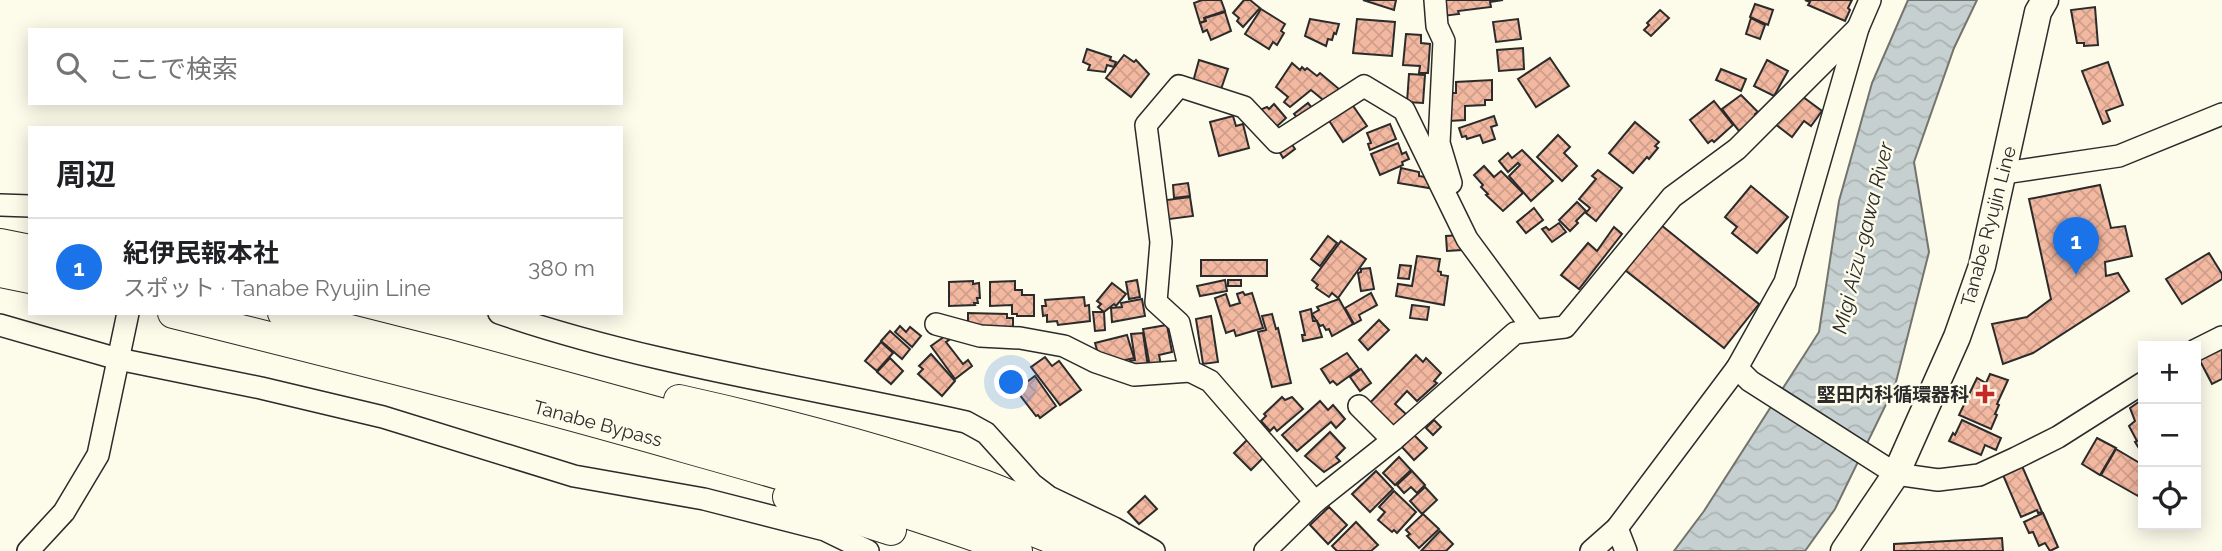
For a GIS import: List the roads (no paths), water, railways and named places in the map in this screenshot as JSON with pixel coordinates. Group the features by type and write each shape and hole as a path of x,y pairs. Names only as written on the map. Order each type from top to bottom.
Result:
{"highway":[{"path":"0,244 28,250"},
{"path":"0,272 28,278"},
{"name":"Tanabe Bypass","path":"181,315 376,363 825,487 971,519 1084,551"},
{"path":"291,315 445,354 636,390 763,419 856,444 971,519 1125,551"},
{"name":"Tanabe Bypass","path":"971,519 1017,551"}],"main road":[{"name":"Tanabe Ryujin Line","path":"1844,551 1891,470 1958,337 1982,267 2038,12 2045,0"}],"street":[{"path":"1435,0 1437,26 1444,41 1439,143 1467,239"},
{"path":"1591,551 1622,542 1744,374 1785,282 1858,28 1870,0"},
{"path":"1265,551 1315,502 1393,440 1515,333 1565,327 1672,197 1737,149 1858,28"},
{"path":"1190,371 1179,323 1156,302 1161,242 1146,125 1179,86 1244,107 1277,142 1364,86 1404,110 1467,239 1534,330"},
{"path":"2004,173 2119,156 2222,114"},
{"path":"0,205 28,206"},
{"path":"28,551 64,512 98,455 128,315"},
{"path":"505,315 684,363 966,422 986,433 1032,484 1049,497 1114,528 1154,551"},
{"path":"936,324 980,336 1020,338 1064,346 1096,362 1134,375 1190,371 1210,381 1315,502"},
{"path":"0,325 120,350 383,417 574,476 704,499 825,530 868,551"},
{"path":"2201,348 2222,337"},
{"path":"1744,374 1891,470 1938,480 1979,475 2058,436 2138,386"},
{"path":"1359,406 1393,440"}],"water":[{"name":"Migi Aizu-gawa River","path":"1908,0 1977,0 1954,48 1914,162 1929,252 1895,386 1835,509 1805,551 1674,551 1704,511 1819,332 1839,201 1872,83"}],"place":[{"name":"紀伊民報本社","path":"2076,275"},
{"name":"堅田内科循環器科","path":"1985,394"}]}
